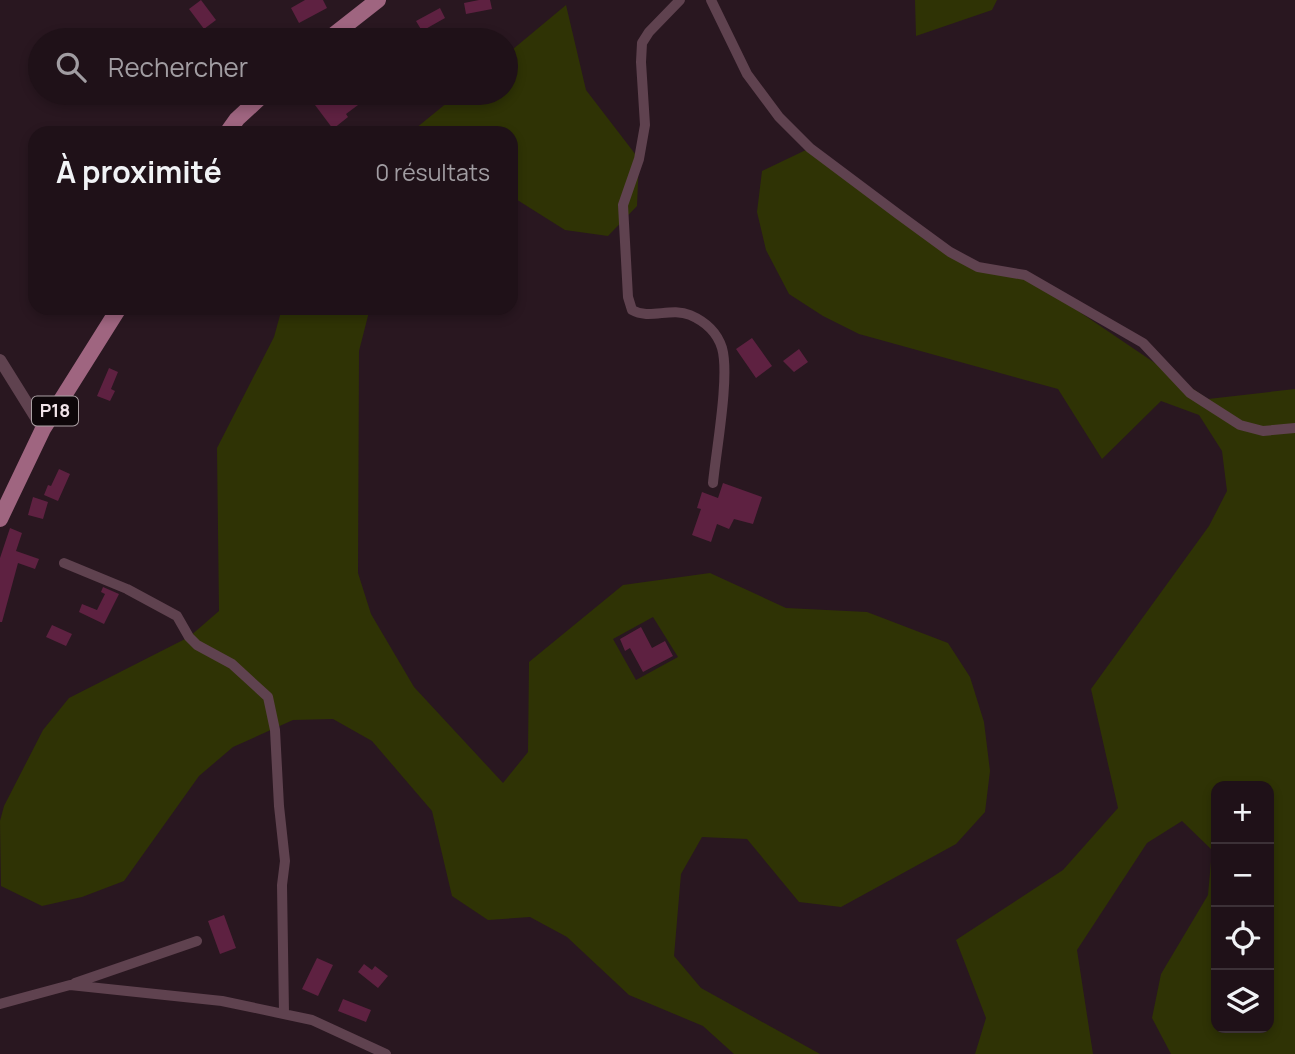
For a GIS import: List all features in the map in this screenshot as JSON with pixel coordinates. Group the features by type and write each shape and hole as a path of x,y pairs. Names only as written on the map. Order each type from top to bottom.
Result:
{"main road":[{"path":"342,28 378,0"},
{"path":"232,126 252,105"},
{"name":"P18","path":"0,519 43,429 115,315"}],"street":[{"path":"680,0 642,43 645,125 639,159 623,205 628,297 632,310 639,314 686,313 706,323 722,348 724,378 713,483"},
{"path":"712,0 747,74 779,117 810,148 898,214 950,252 978,267 1025,275 1143,342 1190,393 1240,425 1263,431 1295,428"},
{"path":"0,360 43,429"},
{"path":"64,563 127,589 177,616 197,645 232,664 268,696 275,730 285,861 282,885 284,1013"},
{"path":"0,1004 70,985 197,941"},
{"path":"70,985 222,1001 284,1013 312,1020 386,1054"}],"green space":[{"path":"915,0 997,0 992,10 916,36"},
{"path":"566,5 586,90 639,159 637,206 608,236 565,230 518,200 518,126 419,126 444,105 518,105 518,45"},
{"path":"810,148 979,267 1025,275 1208,399 1295,389 1295,1054 1171,1054 1152,1018 1161,974 1208,895 1211,861 1211,1033 1274,1033 1274,781 1211,781 1211,849 1182,821 1147,843 1077,950 1093,1054 975,1054 986,1018 956,940 1063,870 1118,808 1091,689 1209,526 1227,491 1222,451 1199,415 1161,401 1102,459 1058,389 859,334 823,316 789,294 766,250 757,212 762,171"},
{"path":"280,315 368,315 359,351 358,573 371,614 414,687 503,783 528,752 529,662 623,585 710,573 786,608 867,612 948,643 970,677 984,722 990,771 985,812 956,844 841,907 799,902 747,839 702,837 681,874 674,956 701,988 820,1054 734,1054 703,1026 629,995 567,937 530,917 488,920 452,896 432,811 372,741 333,719 293,720 233,747 199,776 124,881 82,897 42,906 1,886 0,821 4,806 43,730 69,698 189,637 219,611 217,448 274,337","holes":["653,617 678,657 636,680 613,639"]}],"building":[{"path":"201,0 216,20 203,28 189,9"},
{"path":"305,0 323,0 327,8 299,23 291,8"},
{"path":"490,0 492,9 466,14 464,3"},
{"path":"440,8 445,18 427,28 420,28 416,21"},
{"path":"315,105 358,105 337,126 331,126"},
{"path":"752,338 772,366 756,378 736,349"},
{"path":"799,349 808,362 794,372 783,361"},
{"path":"109,368 118,372 111,389 115,391 110,401 97,396"},
{"path":"59,469 70,474 58,501 44,495"},
{"path":"723,483 762,497 753,524 734,519 729,529 717,524 711,542 692,535 701,509 697,508 702,492 718,498"},
{"path":"33,497 48,502 43,519 28,515"},
{"path":"10,528 22,533 16,551 39,559 35,569 18,563 0,622 0,558"},
{"path":"103,587 119,594 104,624 79,612 82,604 97,610 105,594 101,592"},
{"path":"52,625 72,634 66,646 46,637"},
{"path":"641,627 652,648 665,641 673,656 643,672 630,648 625,651 620,639"},
{"path":"224,915 236,948 220,954 208,921"},
{"path":"317,958 333,965 318,996 302,989"},
{"path":"364,964 372,970 375,966 388,976 378,988 358,972"},
{"path":"343,999 371,1010 366,1022 338,1011"}]}
